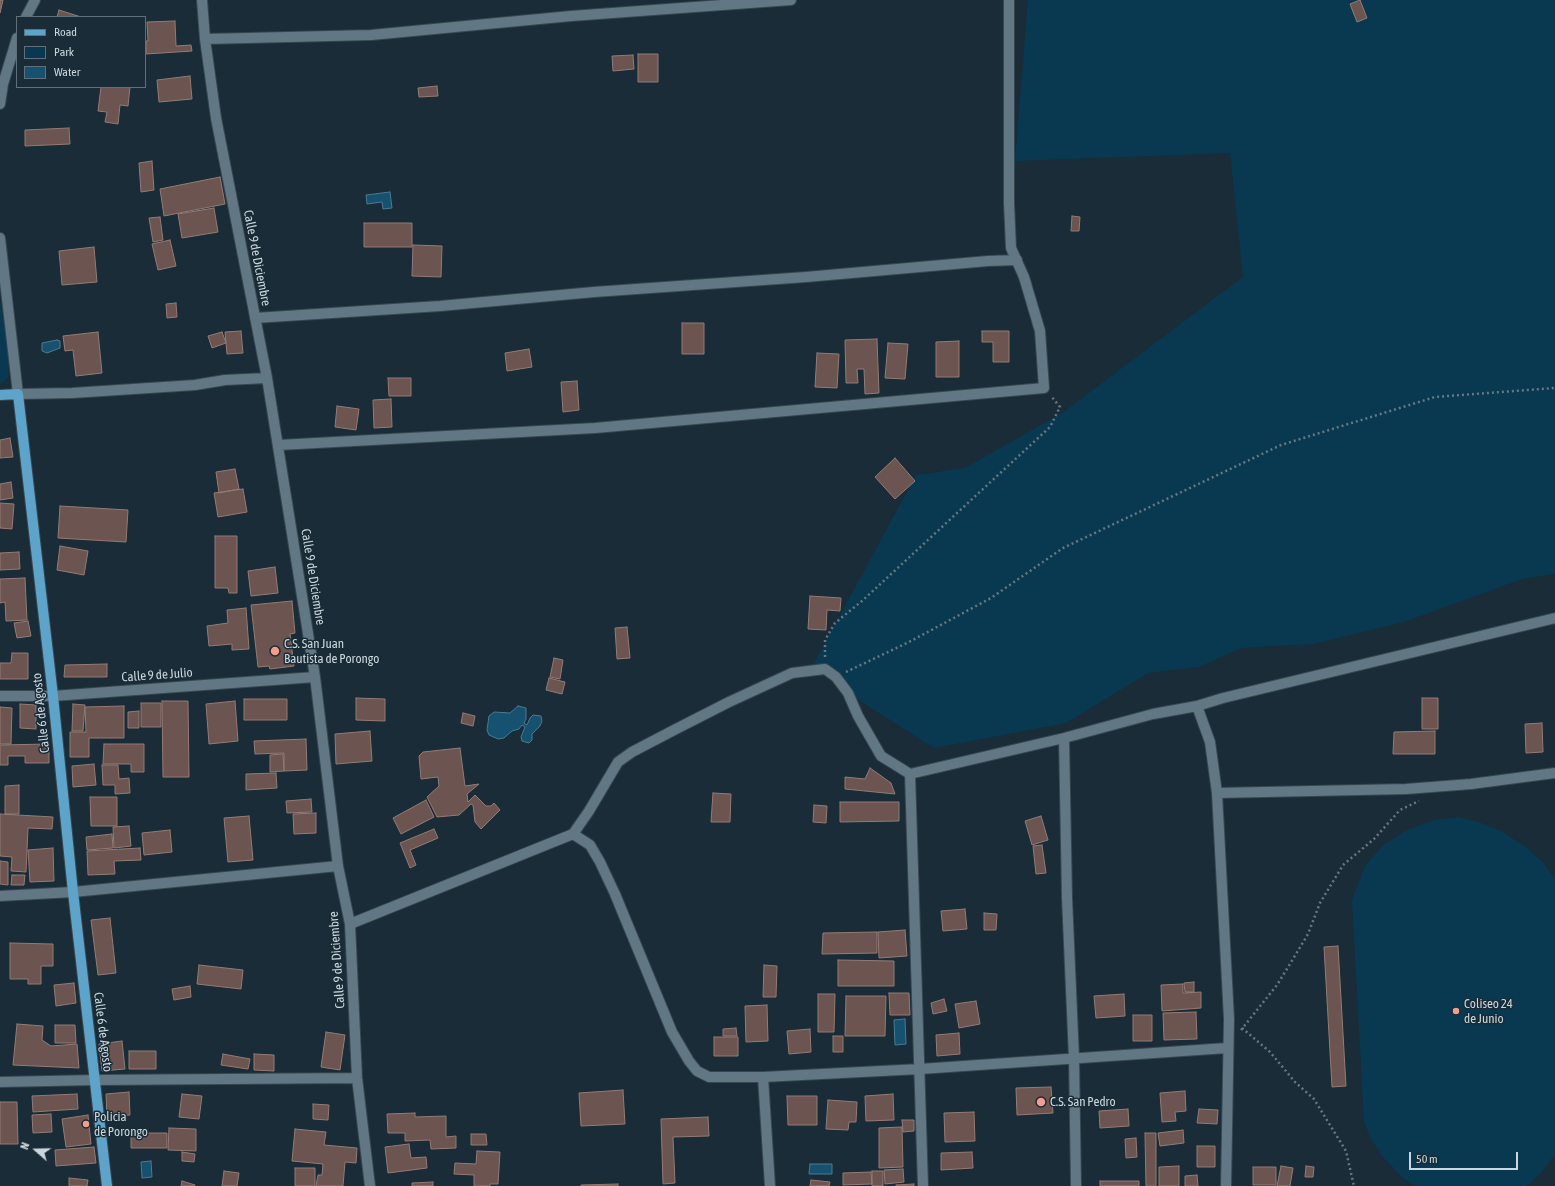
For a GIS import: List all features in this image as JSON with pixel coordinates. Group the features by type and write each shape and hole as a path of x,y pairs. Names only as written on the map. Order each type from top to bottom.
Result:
{"main road":[{"path":"0,395 18,394"},
{"name":"Calle 6 de Agosto","path":"18,394 107,1186"}],"street":[{"path":"27,16 36,0"},
{"name":"Calle 9 de Diciembre","path":"202,0 205,39 216,118 279,445 315,677 338,866 350,924 358,1078 370,1186"},
{"path":"205,39 370,35 571,16 791,0"},
{"path":"279,445 595,428 1044,388 1040,331 1024,277 1012,248 1009,203 1009,0"},
{"path":"0,104 3,84 16,41"},
{"name":"Calle 6 de Agosto","path":"0,238 18,394"},
{"path":"255,318 440,306 594,292 1017,260"},
{"path":"18,394 72,393 195,385 225,380 267,378"},
{"path":"350,924 573,834 589,812 618,762 632,752 729,702 792,673 825,669 836,677 848,693 861,723 881,756 910,774 1064,738 1153,714 1198,706 1223,698 1555,618"},
{"name":"Calle 9 de Julio","path":"0,696 53,696 315,677"},
{"path":"1198,706 1210,742 1218,793 1228,1019 1226,1186"},
{"path":"1064,738 1067,898 1074,1058 1076,1186"},
{"path":"1218,793 1406,789 1555,773"},
{"path":"910,774 923,1186"},
{"path":"573,834 590,845 600,862 672,1032 689,1062 697,1071 709,1077 763,1077 920,1069 1227,1048"},
{"path":"0,896 73,892 338,866"},
{"path":"763,1077 770,1186"},
{"path":"0,1082 358,1078"}],"path":[{"path":"825,669 825,640 835,623 862,601 1050,428 1060,407 1044,388"},
{"path":"836,677 909,642 991,598 1063,548 1281,445 1435,397 1555,388"},
{"path":"1227,1048 1277,985 1308,934 1320,903 1343,865 1374,838 1400,810 1418,801 1439,786"},
{"path":"1228,1019 1243,1028 1270,1052 1295,1082 1314,1099 1346,1151 1354,1186"}],"green space":[{"path":"1028,0 1555,0 1555,574 1522,579 1404,622 1313,644 1241,648 1199,667 1148,673 1066,723 934,748 848,693 812,667 916,475 965,468 1062,413 1243,277 1230,153 1015,161"},
{"path":"0,300 9,352 8,378 0,384"},
{"name":"Coliseo 24 de Junio","path":"1457,817 1479,822 1503,832 1527,848 1544,863 1555,880 1555,1154 1542,1172 1527,1186 1415,1186 1403,1178 1383,1157 1371,1139 1364,1122 1352,900 1365,866 1382,846 1405,831 1433,820"}],"water":[{"path":"390,192 392,208 383,209 382,202 367,204 366,195"},
{"path":"57,340 60,341 60,348 47,353 42,351 42,343"},
{"path":"518,706 526,708 526,719 524,723 527,725 533,715 541,716 542,721 540,726 532,734 532,740 529,743 522,741 521,737 525,727 522,725 519,729 512,731 504,738 498,739 489,735 487,730 489,716 494,712 510,713"},
{"path":"905,1019 906,1044 895,1045 894,1020"},
{"path":"151,1161 152,1177 142,1178 141,1162"},
{"path":"810,1164 832,1164 832,1174 809,1174"}],"building":[{"path":"0,0 3,0 0,13"},
{"path":"1360,0 1367,18 1357,22 1350,4"},
{"path":"59,10 78,16 57,16"},
{"path":"175,21 176,46 191,45 192,51 146,54 146,41 148,41 147,22"},
{"path":"638,54 658,54 658,82 638,82"},
{"path":"633,55 634,69 613,71 612,56"},
{"path":"190,76 192,99 159,102 157,80"},
{"path":"437,86 438,96 419,97 418,88"},
{"path":"101,88 130,88 128,106 120,105 118,124 105,122 107,112 98,111"},
{"path":"69,128 70,144 25,146 25,130"},
{"path":"152,161 154,190 141,192 139,163"},
{"path":"220,177 225,204 164,216 160,189"},
{"path":"214,208 218,232 182,238 178,214"},
{"path":"1072,216 1080,217 1079,231 1071,231"},
{"path":"160,217 163,240 153,242 149,218"},
{"path":"364,223 412,223 412,247 364,247"},
{"path":"170,240 176,266 158,270 152,244"},
{"path":"413,245 442,246 441,277 412,276"},
{"path":"94,247 97,282 62,285 59,251"},
{"path":"176,303 177,317 167,318 166,304"},
{"path":"682,323 704,323 704,354 682,354"},
{"path":"241,331 243,353 227,354 225,332"},
{"path":"982,331 1009,331 1009,362 993,362 993,342 982,342"},
{"path":"98,332 102,373 76,376 73,350 65,351 63,336"},
{"path":"222,332 226,343 212,348 208,336"},
{"path":"877,339 879,393 865,394 864,369 857,369 858,383 846,383 845,340"},
{"path":"959,341 959,377 936,377 936,342"},
{"path":"888,343 908,344 905,379 885,378"},
{"path":"529,349 532,367 507,371 505,353"},
{"path":"817,353 839,354 837,388 815,387"},
{"path":"388,378 411,378 411,396 389,396"},
{"path":"577,381 579,410 563,412 561,382"},
{"path":"391,399 392,427 374,428 373,400"},
{"path":"337,406 359,409 356,430 335,427"},
{"path":"10,438 13,457 0,458 0,440"},
{"path":"895,458 915,481 895,499 875,477"},
{"path":"235,469 239,489 219,493 216,472"},
{"path":"11,482 13,498 0,500 0,484"},
{"path":"243,489 247,512 218,517 214,493"},
{"path":"0,503 14,504 12,529 0,528"},
{"path":"60,506 128,510 126,542 58,538"},
{"path":"215,536 237,536 237,593 229,593 228,588 215,588"},
{"path":"60,546 88,551 84,575 57,570"},
{"path":"19,552 20,569 0,570 0,553"},
{"path":"275,567 278,593 251,596 248,571"},
{"path":"25,578 27,620 6,621 5,602 0,603 0,579"},
{"path":"810,596 841,598 840,611 827,610 826,630 808,629"},
{"path":"292,601 295,633 290,634 294,666 270,669 269,666 258,667 251,605"},
{"path":"246,608 249,649 232,650 232,644 209,646 207,626 228,623 227,610"},
{"path":"28,621 31,636 17,638 14,623"},
{"path":"627,627 630,658 617,659 615,628"},
{"path":"12,653 28,653 28,679 0,679 0,663 11,663"},
{"path":"554,658 563,660 560,679 550,677"},
{"path":"107,664 107,677 64,677 65,665"},
{"path":"549,678 565,682 562,694 546,690"},
{"path":"356,698 385,699 385,721 356,720"},
{"path":"1422,698 1438,698 1438,729 1422,729"},
{"path":"244,699 287,699 287,720 244,720"},
{"path":"162,701 188,701 189,777 163,777"},
{"path":"235,701 238,741 209,744 206,704"},
{"path":"141,703 161,703 161,727 141,727"},
{"path":"20,704 36,705 36,729 20,728"},
{"path":"73,704 85,705 83,731 72,731"},
{"path":"124,706 124,738 89,738 89,757 70,757 70,732 86,732 85,707"},
{"path":"0,707 12,708 11,744 0,744"},
{"path":"139,711 139,728 128,728 128,712"},
{"path":"463,713 475,716 473,726 461,723"},
{"path":"1542,723 1543,752 1526,753 1525,724"},
{"path":"370,731 372,761 336,764 335,734"},
{"path":"1435,731 1435,754 1393,754 1394,732"},
{"path":"306,739 307,770 284,771 284,753 255,754 254,741"},
{"path":"49,744 49,763 25,763 25,756 8,756 8,765 0,765 0,745"},
{"path":"104,744 144,744 144,772 131,772 131,764 103,764"},
{"path":"460,748 465,786 479,784 467,794 468,802 475,795 486,806 491,806 494,803 500,810 481,829 475,822 473,805 471,804 459,815 437,817 427,797 439,786 438,777 421,779 419,756 423,752"},
{"path":"283,754 284,771 270,772 270,755"},
{"path":"94,764 96,785 73,787 72,766"},
{"path":"102,765 118,765 119,779 129,778 130,793 115,794 115,785 103,785"},
{"path":"870,768 891,783 895,794 845,789 845,777 865,779"},
{"path":"276,773 277,788 246,790 246,774"},
{"path":"19,785 19,814 5,814 5,786"},
{"path":"713,793 731,794 730,822 711,822"},
{"path":"90,797 117,797 117,826 91,826"},
{"path":"311,799 312,812 287,813 286,801"},
{"path":"426,800 434,817 401,834 393,818"},
{"path":"840,802 899,802 899,821 840,822"},
{"path":"814,805 827,806 826,823 813,822"},
{"path":"316,813 316,833 294,834 293,814"},
{"path":"0,814 53,817 52,829 28,828 26,872 11,871 12,857 0,856"},
{"path":"249,816 253,860 228,862 224,818"},
{"path":"1041,816 1048,840 1032,845 1025,821"},
{"path":"129,826 131,846 114,848 113,827"},
{"path":"434,829 438,838 410,850 416,865 410,868 400,843"},
{"path":"170,830 172,852 144,855 142,833"},
{"path":"112,834 113,848 87,850 86,837"},
{"path":"1042,845 1046,873 1036,874 1033,846"},
{"path":"53,848 54,881 30,882 28,850"},
{"path":"140,848 141,860 114,861 115,874 88,875 87,851"},
{"path":"0,861 8,862 8,885 0,884"},
{"path":"12,875 25,875 24,885 11,885"},
{"path":"965,909 967,929 943,931 941,911"},
{"path":"984,913 997,914 996,930 984,930"},
{"path":"110,918 116,973 98,975 91,920"},
{"path":"905,930 907,956 879,958 878,932"},
{"path":"877,932 877,953 822,954 823,933"},
{"path":"10,943 53,944 53,966 41,966 41,984 28,984 28,979 10,979"},
{"path":"1338,946 1346,1086 1332,1087 1324,947"},
{"path":"838,960 894,961 894,986 838,986"},
{"path":"199,965 243,970 241,989 197,984"},
{"path":"764,965 777,966 776,997 763,997"},
{"path":"1194,982 1194,992 1185,992 1184,983"},
{"path":"74,983 76,1003 56,1006 54,985"},
{"path":"1183,984 1183,993 1201,992 1201,1008 1162,1011 1161,985"},
{"path":"190,986 191,997 174,1000 172,989"},
{"path":"889,993 909,993 910,1015 890,1015"},
{"path":"818,994 835,994 834,1032 818,1032"},
{"path":"1124,994 1125,1016 1096,1018 1094,996"},
{"path":"846,996 886,996 885,1036 845,1036"},
{"path":"944,999 947,1011 933,1014 931,1003"},
{"path":"976,1001 980,1024 959,1028 955,1004"},
{"path":"767,1005 768,1041 746,1042 745,1006"},
{"path":"1196,1012 1197,1039 1164,1040 1163,1013"},
{"path":"1133,1015 1152,1015 1152,1041 1133,1041"},
{"path":"17,1024 43,1026 42,1040 51,1046 77,1044 79,1068 13,1065"},
{"path":"55,1025 75,1025 76,1043 55,1043"},
{"path":"736,1028 737,1036 723,1036 723,1029"},
{"path":"810,1029 811,1052 789,1054 787,1031"},
{"path":"326,1032 345,1035 340,1070 321,1067"},
{"path":"959,1033 960,1054 937,1056 936,1035"},
{"path":"833,1036 843,1036 843,1052 833,1052"},
{"path":"714,1037 738,1037 738,1056 714,1056"},
{"path":"122,1041 125,1069 102,1071 99,1044"},
{"path":"129,1051 156,1051 156,1069 129,1069"},
{"path":"223,1054 250,1059 248,1069 221,1065"},
{"path":"254,1054 274,1055 274,1071 254,1070"},
{"path":"1051,1087 1053,1113 1017,1115 1016,1088"},
{"path":"623,1090 625,1124 581,1126 579,1093"},
{"path":"1185,1091 1186,1111 1175,1112 1176,1121 1162,1122 1160,1093"},
{"path":"129,1092 130,1115 107,1117 106,1094"},
{"path":"77,1094 78,1109 33,1112 32,1096"},
{"path":"182,1094 202,1096 199,1119 179,1117"},
{"path":"893,1094 894,1120 866,1121 865,1096"},
{"path":"787,1096 817,1096 817,1125 788,1125"},
{"path":"828,1100 857,1102 856,1122 849,1122 848,1130 826,1129"},
{"path":"0,1102 17,1102 18,1144 0,1144"},
{"path":"313,1104 329,1105 328,1120 313,1119"},
{"path":"1128,1109 1129,1126 1100,1128 1099,1111"},
{"path":"1199,1109 1218,1110 1217,1124 1197,1123"},
{"path":"974,1112 975,1141 945,1142 944,1113"},
{"path":"415,1113 415,1117 446,1116 446,1137 456,1136 456,1148 431,1149 430,1140 405,1141 405,1133 388,1133 387,1114"},
{"path":"51,1114 52,1132 33,1133 32,1115"},
{"path":"88,1115 91,1144 66,1147 62,1119"},
{"path":"708,1117 709,1136 673,1137 675,1183 663,1184 661,1119"},
{"path":"902,1120 914,1120 914,1131 903,1132"},
{"path":"902,1127 903,1167 879,1168 879,1128"},
{"path":"169,1128 196,1129 196,1151 168,1150"},
{"path":"295,1129 326,1132 324,1145 357,1148 356,1163 345,1162 343,1186 316,1186 318,1175 322,1175 323,1164 292,1161"},
{"path":"1183,1130 1184,1143 1160,1146 1158,1133"},
{"path":"131,1133 167,1133 167,1148 131,1148"},
{"path":"1145,1133 1156,1133 1156,1186 1146,1186"},
{"path":"471,1134 486,1134 487,1145 471,1145"},
{"path":"1136,1138 1137,1157 1126,1158 1125,1139"},
{"path":"409,1144 411,1158 426,1157 427,1168 388,1173 385,1147"},
{"path":"1197,1146 1215,1146 1215,1167 1197,1167"},
{"path":"94,1147 96,1163 56,1166 55,1150"},
{"path":"477,1151 500,1152 498,1184 490,1184 490,1186 474,1186 474,1175 454,1174 455,1163 476,1164"},
{"path":"182,1152 195,1154 194,1162 182,1161"},
{"path":"972,1152 973,1168 941,1170 941,1153"},
{"path":"1179,1166 1179,1186 1159,1186 1159,1167"},
{"path":"1281,1166 1293,1168 1290,1186 1277,1186"},
{"path":"1306,1166 1314,1167 1313,1177 1305,1177"},
{"path":"1253,1167 1276,1167 1276,1185 1253,1185"},
{"path":"295,1168 315,1168 315,1186 295,1186"},
{"path":"903,1169 904,1182 885,1184 884,1170"},
{"path":"224,1171 239,1173 237,1186 222,1186"},
{"path":"872,1171 883,1171 883,1186 872,1186"},
{"path":"871,1172 872,1184 843,1185 843,1173"},
{"path":"1197,1175 1198,1186 1185,1186 1185,1176"},
{"path":"69,1178 88,1180 87,1186 69,1186"},
{"path":"811,1180 830,1182 829,1186 810,1186"},
{"path":"182,1181 195,1185 195,1186 181,1186"},
{"path":"1100,1181 1139,1181 1139,1186 1100,1186"},
{"path":"433,1182 433,1186 412,1186 412,1183"},
{"path":"618,1184 618,1186 581,1186 581,1185"},
{"path":"914,1184 914,1186 896,1186 896,1185"}],"place":[{"name":"C.S. San Juan Bautista de Porongo","path":"275,651"},
{"name":"Coliseo 24 de Junio","path":"1456,1011"},
{"name":"C.S. San Pedro","path":"1041,1102"},
{"name":"Policia de Porongo","path":"86,1124"}]}
